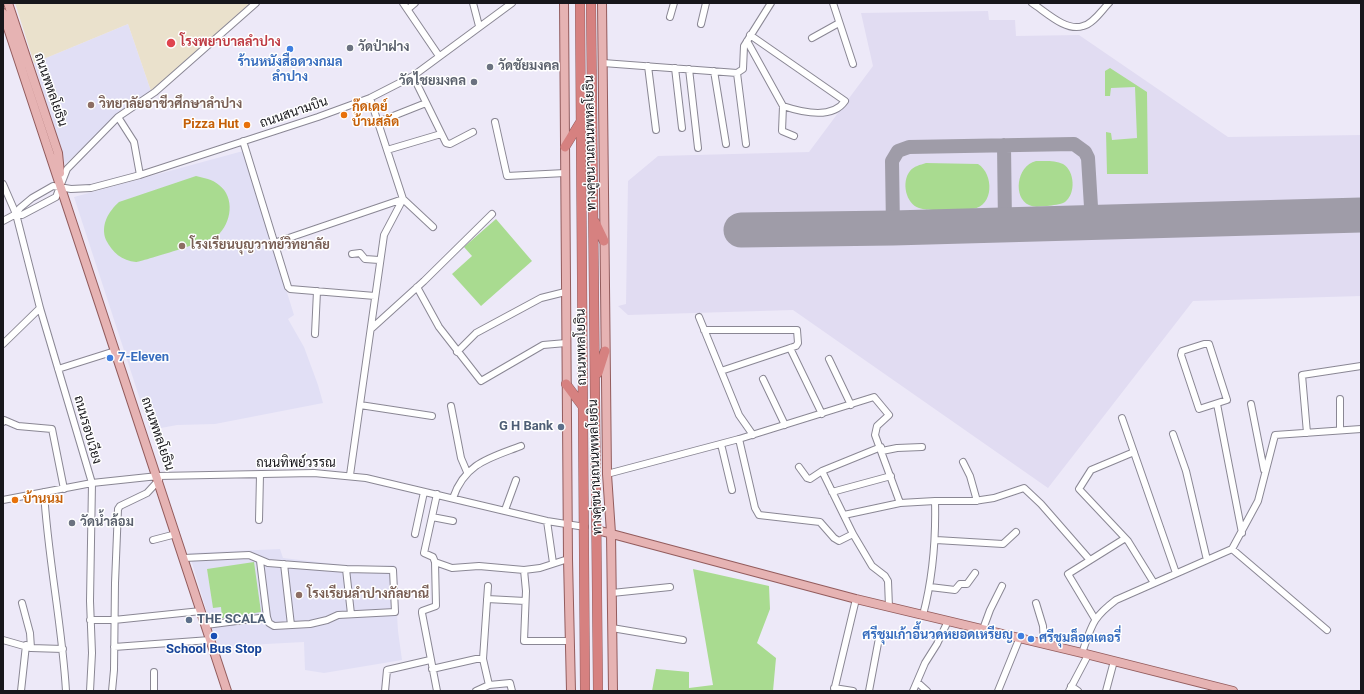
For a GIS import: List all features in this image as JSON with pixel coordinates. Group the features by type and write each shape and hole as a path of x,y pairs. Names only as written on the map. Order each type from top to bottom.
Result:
{"highway":[{"name":"ถนนพหลโยธิน","path":"580,3 585,690"},
{"name":"ถนนพหลโยธิน","path":"592,3 598,691"},
{"path":"565,147 581,120"},
{"path":"593,219 604,241"},
{"path":"595,379 605,352"},
{"path":"566,384 584,408"},
{"path":"585,527 597,530"}],"main road":[{"name":"ถนนพหลโยธิน","path":"8,3 19,48 60,186 158,478 227,691"},
{"name":"ทางคู่ขนานถนนพหลโยธิน","path":"564,3 567,525 571,691"},
{"name":"ทางคู่ขนานถนนพหลโยธิน","path":"602,3 606,474 611,533 613,691"},
{"name":"ถนนพหลโยธิน","path":"3,13 19,48"},
{"path":"597,530 856,599 983,630 1020,637 1233,691"}],"street":[{"path":"16,214 22,214 56,197 67,168 118,117 155,92 256,3"},
{"path":"403,3 439,56"},
{"path":"408,9 415,3"},
{"path":"473,3 479,26"},
{"name":"ถนนสนามบิน","path":"60,186 71,190 91,188 140,175 370,98 413,76 512,3"},
{"path":"670,17 674,3"},
{"path":"701,24 706,3"},
{"path":"603,63 737,73 743,69 744,46 771,3"},
{"path":"833,3 853,64"},
{"path":"1032,3 1064,24 1075,27 1084,26 1090,22 1109,3"},
{"path":"812,38 839,23"},
{"path":"749,38 845,100 836,109 824,112 803,112 783,106"},
{"path":"749,38 783,106 782,131 794,136"},
{"path":"648,66 656,130"},
{"path":"675,68 682,128"},
{"path":"689,69 698,148"},
{"path":"714,71 726,144"},
{"path":"737,73 746,144"},
{"path":"413,76 446,143 450,144 473,132"},
{"path":"370,98 403,199 433,227"},
{"path":"378,122 426,103"},
{"path":"118,117 134,142 140,175"},
{"path":"495,122 507,176 564,173"},
{"path":"388,150 441,134"},
{"path":"243,141 288,287 375,296"},
{"name":"ถนนรอบเวียง","path":"3,184 16,214 40,308 92,483 90,620 92,653 90,691"},
{"path":"3,221 16,214 20,208 32,198 53,186 60,186"},
{"path":"274,242 403,199"},
{"path":"350,475 371,329 379,260 384,235 403,199"},
{"path":"371,329 417,287 492,214"},
{"path":"352,254 360,253 365,259 379,260"},
{"path":"417,287 439,327 481,381 543,345 566,343"},
{"path":"315,334 317,291"},
{"path":"457,352 476,333 541,298 565,292"},
{"path":"3,344 40,308"},
{"path":"699,317 739,415 753,435"},
{"path":"704,330 795,328 798,331 798,345 721,371"},
{"path":"1209,344 1227,400 1217,404 1199,409 1181,355 1182,352 1209,344"},
{"path":"790,348 822,414"},
{"path":"58,369 115,351"},
{"path":"829,358 851,405"},
{"path":"1307,433 1302,375 1361,366"},
{"path":"763,379 785,425"},
{"path":"606,474 739,439 874,398 888,412 889,418 877,426 875,435 900,503"},
{"path":"1340,399 1340,430"},
{"path":"1217,404 1242,533"},
{"path":"1251,404 1265,471"},
{"path":"360,405 432,416"},
{"path":"451,406 461,458 467,472"},
{"path":"1122,418 1176,574"},
{"path":"3,422 4,420 18,426 52,429 64,489"},
{"path":"1078,691 1070,689 1085,654 1095,619 1100,612 1116,600 1232,549 1258,501 1275,435 1361,429"},
{"path":"1174,434 1186,471 1207,560"},
{"path":"739,439 755,508 759,515 820,522 834,538 840,541 853,534"},
{"path":"721,444 732,490"},
{"path":"453,498 467,472 487,460 521,446"},
{"path":"799,467 808,479 822,471 881,449 922,447"},
{"path":"1134,452 1091,470 1079,489 1141,560 1154,583"},
{"path":"963,462 970,476 977,501"},
{"path":"822,471 853,534 872,566 885,576 888,581 889,607"},
{"name":"ถนนทิพย์วรรณ","path":"3,500 92,483 158,478 314,474 350,475 505,510 546,521 585,527"},
{"path":"259,520 260,475"},
{"path":"832,492 891,476"},
{"path":"112,691 119,507 147,493 158,478"},
{"path":"505,510 516,480"},
{"path":"844,515 900,503 977,501 994,498 1024,488 1041,504 1089,559"},
{"path":"44,492 55,598 64,649 66,691"},
{"path":"415,534 424,492"},
{"path":"436,494 424,553 433,557 435,562 436,606 422,611 422,613 437,691"},
{"path":"923,615 930,587 936,540 935,501"},
{"path":"432,517 453,521"},
{"path":"546,521 554,563"},
{"path":"936,540 1003,544 1016,532"},
{"path":"153,540 176,534"},
{"path":"1095,619 1068,574 1089,559 1124,539"},
{"path":"1232,549 1327,630"},
{"path":"184,558 249,555 260,561 284,564 346,570 393,570 395,612 338,615 327,620 310,624 274,626 269,623 260,561"},
{"path":"435,562 452,568 479,566 524,570 540,568 568,559"},
{"path":"284,564 291,625"},
{"path":"346,570 351,614"},
{"path":"524,570 526,591 524,641 570,641"},
{"path":"930,587 955,590 960,584 967,584 975,573"},
{"path":"488,586 483,660 489,685"},
{"path":"983,630 990,610 1002,586"},
{"path":"612,593 670,587"},
{"path":"487,599 525,601"},
{"path":"853,691 834,690 856,599"},
{"path":"21,691 30,633 22,603"},
{"path":"1036,603 1042,626 1044,644"},
{"path":"90,620 114,620 201,612"},
{"path":"206,625 268,617"},
{"path":"913,691 924,663 937,644 948,621"},
{"path":"612,628 684,640"},
{"path":"998,691 1020,637"},
{"path":"869,691 880,638"},
{"path":"3,640 28,646 64,649"},
{"path":"114,648 210,640"},
{"path":"432,669 476,659 483,660"},
{"path":"385,691 387,670 430,660"},
{"path":"1106,691 1114,661"},
{"path":"154,672 154,691"},
{"path":"917,682 928,691"},
{"path":"476,691 489,685 510,683 512,691"}],"shaded area":[{"name":"โรงพยาบาลลำปาง","path":"15,3 252,3 152,94 128,24 34,63"},
{"path":"988,11 989,20 1015,20 1016,36 1079,35 1228,137 1361,135 1361,296 1193,301 1048,488 793,310 628,315 618,306 626,304 628,181 658,156 809,152 873,66 861,13"},
{"name":"วิทยาลัยอาชีวศึกษาลำปาง","path":"128,24 152,94 118,117 65,164 34,63"},
{"name":"โรงเรียนบุญวาทย์วิทยาลัย","path":"243,151 294,315 288,319 304,347 323,403 215,424 177,425 150,430 74,197"},
{"name":"โรงเรียนลำปางกัลยาณี","path":"280,549 283,558 360,567 394,565 398,631 402,660 324,673 305,670 304,642 228,646 218,649 189,553"}],"green space":[{"path":"1110,68 1147,92 1148,174 1107,174 1106,132 1111,133 1112,140 1137,138 1135,87 1111,88 1110,96 1105,96 1105,71"},
{"path":"1036,161 1057,162 1067,167 1073,183 1071,194 1065,202 1056,205 1036,207 1029,205 1024,201 1019,189 1021,175 1029,164"},
{"path":"926,163 978,164 987,175 989,182 988,196 985,202 980,207 973,209 930,210 915,206 911,202 906,192 905,186 907,176 912,169"},
{"path":"196,176 214,181 228,196 230,210 226,224 217,236 136,262 126,260 114,252 106,240 104,229 106,219 119,202"},
{"path":"496,219 532,261 481,306 452,274 472,256 464,247"},
{"path":"254,562 261,612 222,618 221,607 213,608 207,569"},
{"path":"693,569 769,586 770,609 757,643 776,658 773,691 652,691 656,669 689,672 689,688 713,685"}],"taxiway":[{"path":"893,228 892,161 898,151 909,147 1074,144 1085,152 1088,158 1092,223"},
{"path":"1004,145 1005,225"}],"runway":[{"path":"741,230 893,228 1361,215"}],"place":[{"name":"โรงพยาบาลลำปาง","path":"171,43"},
{"name":"วัดป่าฝาง","path":"350,48"},
{"name":"ร้านหนังสือดวงกมล ลำปาง","path":"290,49"},
{"name":"วัดชัยมงคล","path":"490,67"},
{"name":"วัดไชยมงคล","path":"474,82"},
{"name":"วิทยาลัยอาชีวศึกษาลำปาง","path":"91,105"},
{"name":"กู๊ดเดย์ บ้านสลัด","path":"344,115"},
{"name":"Pizza Hut","path":"247,125"},
{"name":"โรงเรียนบุญวาทย์วิทยาลัย","path":"182,246"},
{"name":"7-Eleven","path":"110,358"},
{"name":"G H Bank","path":"561,427"},
{"name":"บ้านนม","path":"15,500"},
{"name":"วัดน้ำล้อม","path":"72,523"},
{"name":"โรงเรียนลำปางกัลยาณี","path":"299,595"},
{"name":"THE SCALA","path":"189,620"},
{"name":"School Bus Stop","path":"214,636"},
{"name":"ศรีชุมเก้าอี้นวดหยอดเหรียญ","path":"1021,636"},
{"name":"ศรีชุมล็อตเตอรี่","path":"1031,639"}]}
